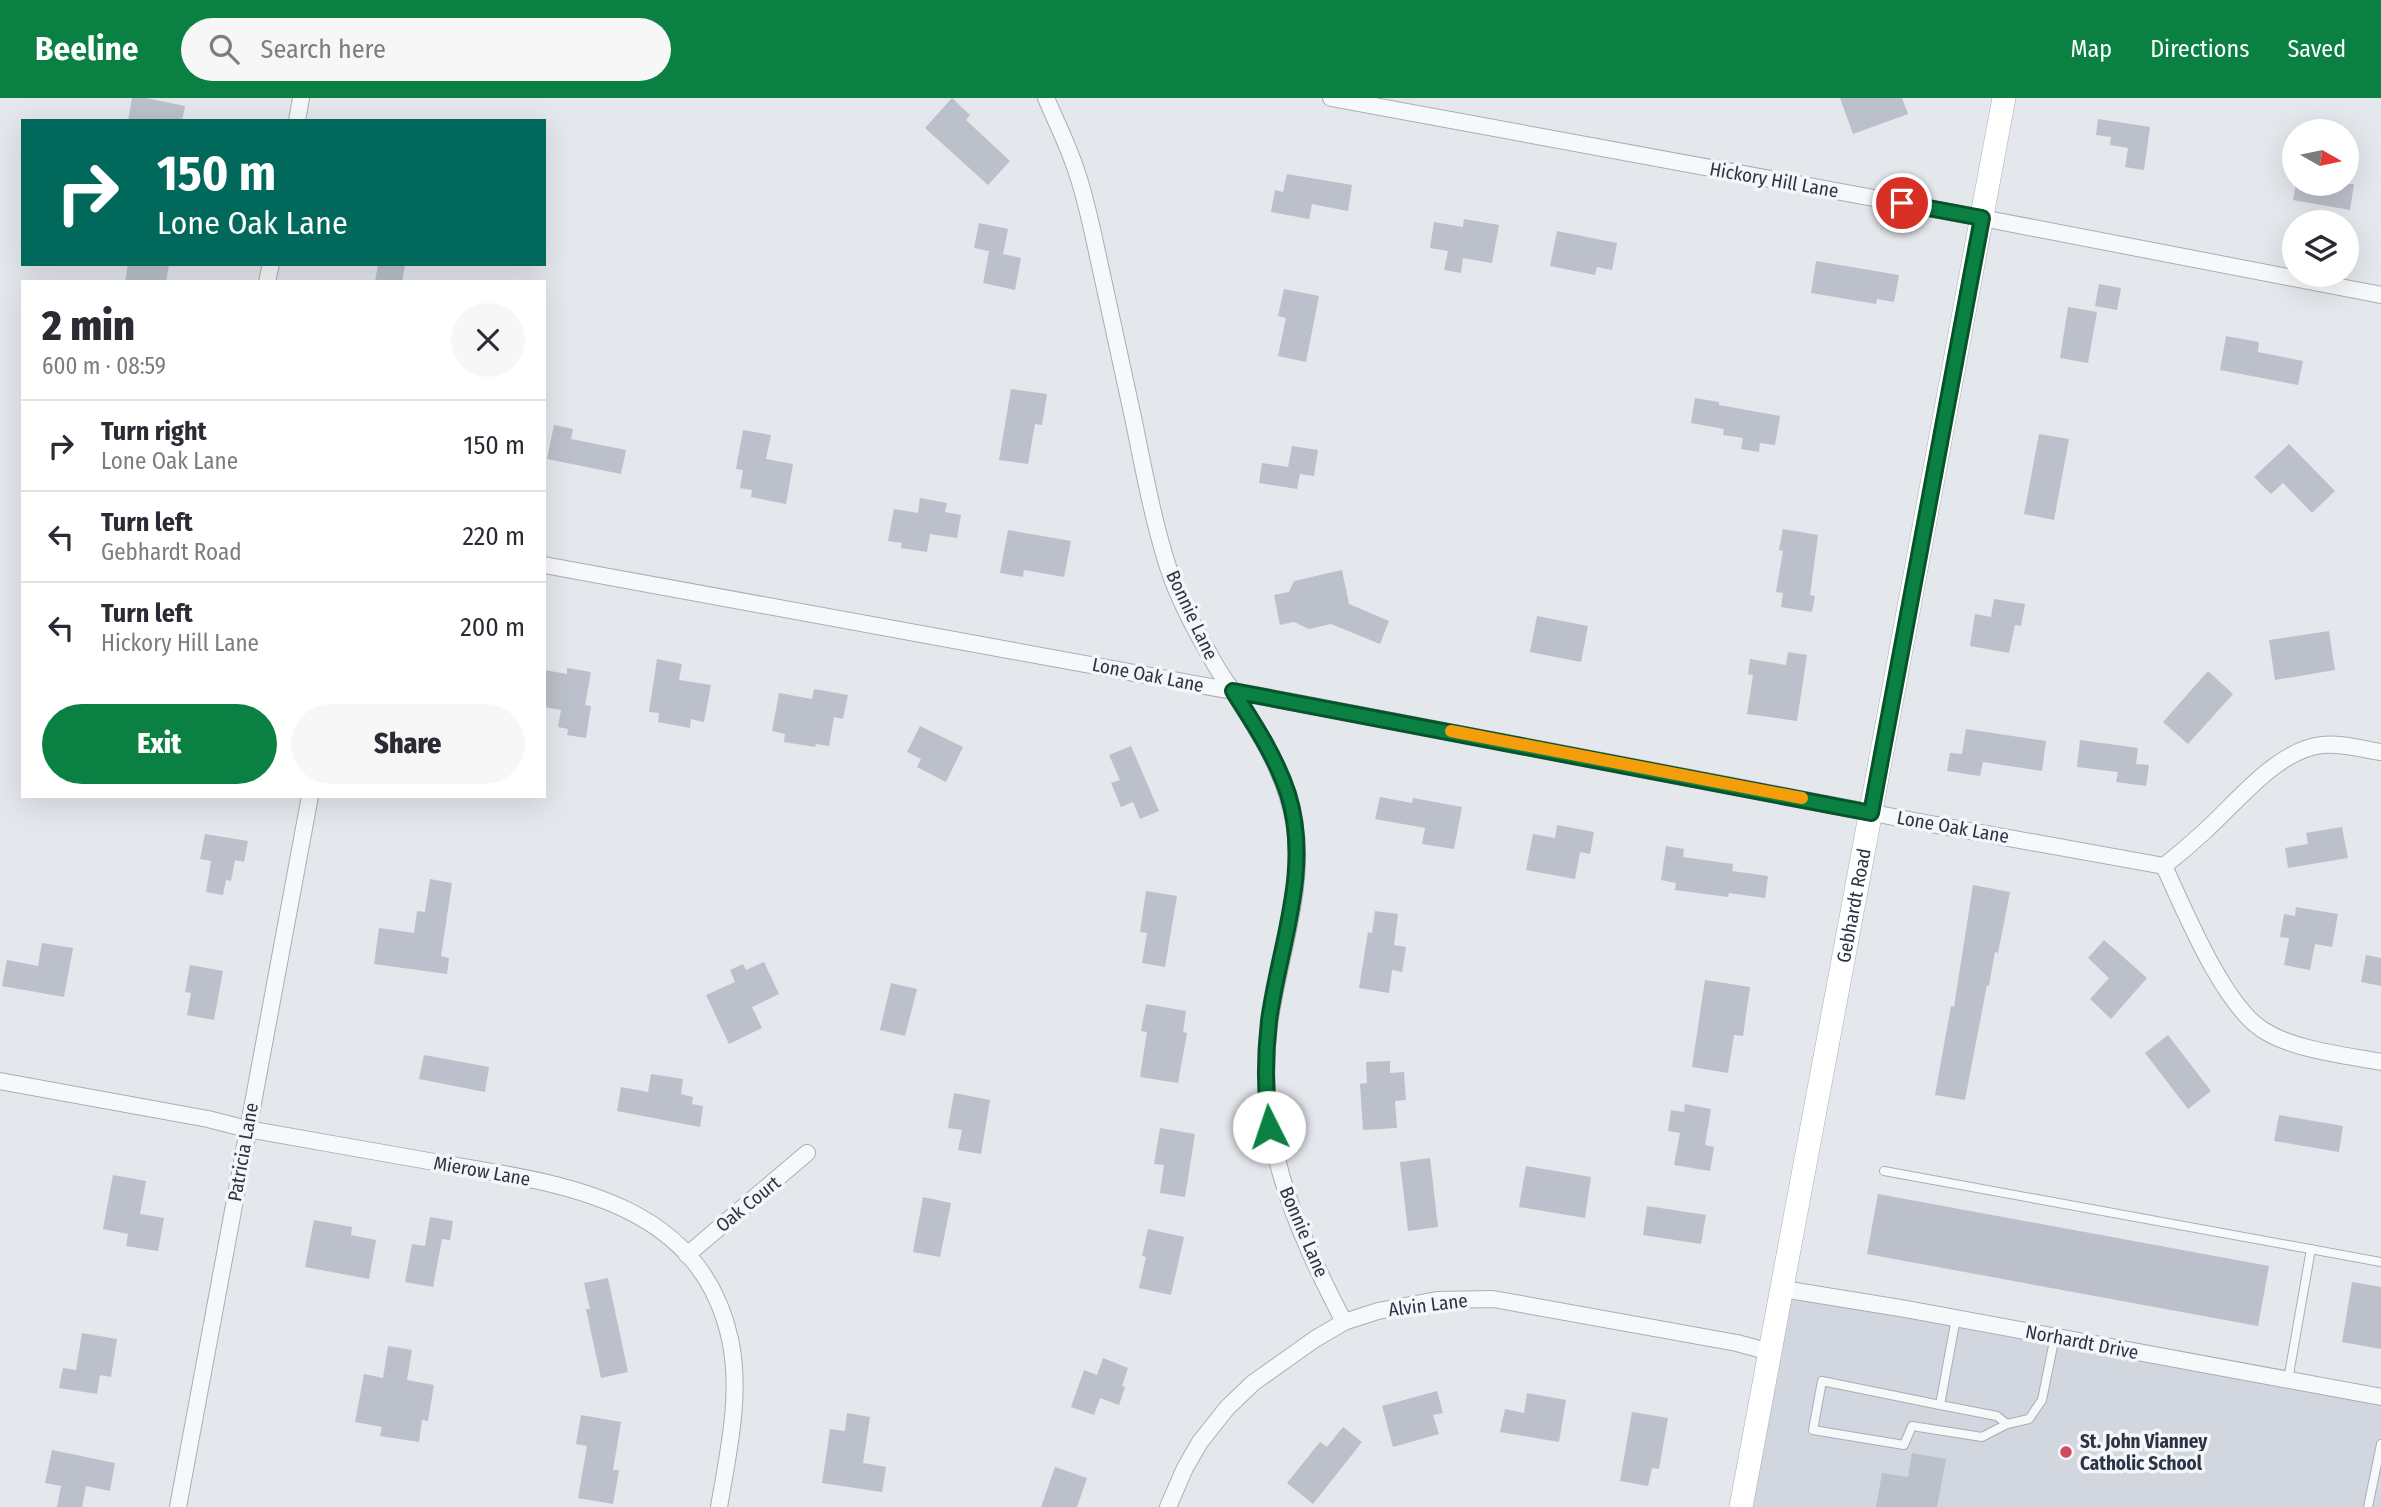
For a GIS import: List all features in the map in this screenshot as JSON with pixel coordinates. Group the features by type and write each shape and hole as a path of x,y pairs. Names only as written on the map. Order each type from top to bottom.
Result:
{"street":[{"path":"297,119 301,98"},
{"name":"Bonnie Lane","path":"1046,98 1079,176 1147,485 1168,568 1182,603 1217,668 1260,734 1288,794 1297,854 1293,895 1269,1021 1266,1082 1269,1127 1277,1165 1290,1202 1344,1322"},
{"name":"Hickory Hill Lane","path":"1331,98 1982,218 2381,295"},
{"name":"Gebhardt Road","path":"1741,1507 2004,98"},
{"name":"Lone Oak Lane","path":"546,565 2164,866"},
{"path":"2381,752 2322,745 2303,749 2257,781 2164,866 2224,986 2261,1029 2283,1040 2381,1062"},
{"name":"Patricia Lane","path":"178,1507 310,798"},
{"name":"Mierow Lane","path":"0,1081 208,1119 247,1129 527,1178 575,1189 619,1205 648,1221 687,1255 705,1278 719,1306 730,1339 734,1401 719,1507"},
{"name":"Oak Court","path":"687,1255 807,1153"},
{"name":"Norhardt Drive","path":"1783,1289 1956,1318 2381,1397"},
{"name":"Alvin Lane","path":"1168,1507 1200,1442 1227,1408 1252,1383 1344,1322 1404,1305 1493,1299 1737,1343 1770,1352"}],"lane":[{"path":"1884,1171 2381,1262"},
{"path":"2288,1380 2311,1249"},
{"path":"1940,1405 1956,1318"},
{"path":"2007,1424 1997,1416 1822,1381 1813,1430 1904,1445 1912,1426 1982,1437 2007,1424 2029,1419 2042,1399 2054,1336"},
{"path":"2368,1507 2381,1444"}],"shaded area":[{"name":"St. John Vianney Catholic School","path":"1783,1289 2381,1397 2381,1507 1741,1507"}],"building":[{"path":"132,98 185,106 182,119 128,119"},
{"path":"952,98 970,115 966,120 1010,161 988,185 925,128"},
{"path":"1840,98 1902,98 1908,114 1853,134"},
{"path":"2098,119 2150,127 2144,170 2125,167 2128,148 2110,145 2111,137 2096,135"},
{"path":"1287,174 1352,185 1348,211 1312,204 1309,219 1271,212 1275,190 1283,192"},
{"path":"2294,196 2352,196 2350,210 2293,200"},
{"path":"1464,219 1499,225 1492,263 1463,258 1461,273 1444,270 1448,251 1430,248 1434,222 1463,227"},
{"path":"979,223 1008,229 1003,254 974,248"},
{"path":"1557,231 1617,243 1612,270 1597,267 1595,275 1550,266"},
{"path":"989,251 1021,258 1015,290 983,283"},
{"path":"1816,261 1899,275 1894,302 1877,299 1876,304 1811,293"},
{"path":"128,266 169,266 166,280 125,280"},
{"path":"378,266 405,266 402,280 375,280"},
{"path":"2099,284 2121,288 2117,310 2095,306"},
{"path":"1284,289 1319,296 1306,362 1278,356 1286,318 1278,316"},
{"path":"2068,307 2097,312 2088,363 2060,358"},
{"path":"2226,336 2259,342 2258,352 2303,361 2298,385 2220,370"},
{"path":"1011,389 1047,394 1042,425 1035,424 1028,464 999,460"},
{"path":"1695,398 1780,416 1775,445 1760,443 1759,452 1741,449 1743,438 1723,435 1724,429 1691,423"},
{"path":"554,425 573,429 571,439 626,450 621,474 547,459"},
{"path":"743,430 771,435 766,459 793,464 786,504 751,497 752,490 740,488 743,470 736,469"},
{"path":"2039,434 2069,439 2054,520 2024,514"},
{"path":"2289,444 2335,491 2312,513 2283,483 2271,494 2254,477"},
{"path":"1292,446 1318,450 1314,476 1300,474 1297,489 1259,483 1262,463 1288,467"},
{"path":"920,498 947,503 945,512 961,515 957,538 930,534 927,552 901,548 902,543 888,541 894,509 918,513"},
{"path":"1783,529 1818,535 1810,595 1815,596 1812,612 1781,607 1783,593 1776,592 1783,551 1779,550"},
{"path":"1008,530 1071,541 1064,577 1024,570 1023,577 1000,573"},
{"path":"1342,570 1349,604 1389,621 1380,644 1331,624 1309,629 1294,622 1280,625 1274,595 1289,592 1294,581"},
{"path":"1994,599 2025,604 2021,626 2015,625 2009,653 1970,646 1975,614 1991,617"},
{"path":"1537,616 1588,626 1581,662 1530,652"},
{"path":"2329,631 2335,670 2275,680 2269,640"},
{"path":"1788,652 1807,655 1797,721 1747,714 1753,675 1748,674 1750,659 1786,665"},
{"path":"657,659 682,664 679,680 711,685 704,722 691,719 690,728 658,722 659,713 649,712"},
{"path":"567,668 591,672 585,705 591,706 586,738 567,735 568,729 558,727 561,710 546,707 546,670 567,674"},
{"path":"2208,671 2233,694 2188,744 2163,722"},
{"path":"814,689 848,695 843,719 834,717 829,746 816,744 815,747 784,742 785,734 772,731 779,693 812,699"},
{"path":"920,726 963,747 946,782 917,767 921,759 907,752"},
{"path":"1966,729 2046,741 2042,771 1983,762 1980,776 1947,771 1950,753 1962,754"},
{"path":"2080,740 2138,748 2136,764 2149,765 2146,786 2116,782 2118,772 2077,767"},
{"path":"1131,746 1159,811 1140,819 1133,802 1121,807 1111,783 1120,780 1109,755"},
{"path":"1380,797 1412,803 1413,798 1462,807 1454,849 1422,844 1425,828 1375,819"},
{"path":"1557,825 1594,832 1590,854 1580,852 1575,879 1526,870 1533,834 1555,838"},
{"path":"2342,827 2348,858 2288,868 2285,848 2308,844 2306,833"},
{"path":"205,834 248,841 244,862 235,860 231,881 226,880 223,895 206,892 211,861 200,859"},
{"path":"1666,846 1684,849 1683,857 1733,864 1732,871 1768,876 1765,898 1729,893 1728,897 1675,890 1676,883 1661,880"},
{"path":"430,879 452,883 441,956 449,958 447,974 374,964 379,928 414,933 417,911 425,912"},
{"path":"1973,885 2010,892 1998,953 1995,952 1989,986 1987,985 1965,1100 1935,1095 1951,1006 1954,1007"},
{"path":"1146,891 1177,896 1165,967 1142,963 1147,933 1140,932"},
{"path":"2296,907 2338,914 2332,947 2315,944 2310,970 2284,965 2289,938 2280,937 2284,914 2295,916"},
{"path":"1375,911 1398,914 1394,945 1406,947 1402,972 1392,970 1389,993 1359,988 1368,932 1372,933"},
{"path":"2104,940 2147,978 2111,1019 2090,999 2109,978 2088,958"},
{"path":"42,943 73,948 64,997 2,986 7,960 38,966"},
{"path":"2366,955 2381,958 2381,986 2361,982"},
{"path":"764,962 779,994 752,1007 762,1028 729,1044 706,995 735,982 730,970 743,964 746,970"},
{"path":"190,965 223,971 214,1020 187,1015 191,993 185,992"},
{"path":"1705,980 1750,987 1743,1036 1734,1035 1728,1073 1692,1067"},
{"path":"891,983 917,989 905,1036 880,1030"},
{"path":"1146,1004 1186,1011 1183,1032 1187,1033 1178,1083 1140,1077 1147,1032 1141,1031"},
{"path":"2168,1035 2211,1091 2188,1109 2145,1053"},
{"path":"424,1055 489,1067 485,1092 419,1079"},
{"path":"1390,1061 1390,1073 1404,1072 1406,1100 1395,1101 1397,1128 1363,1130 1360,1084 1367,1083 1366,1062"},
{"path":"651,1074 683,1079 681,1094 693,1097 692,1104 703,1106 700,1127 617,1111 621,1087 648,1092"},
{"path":"954,1093 990,1100 981,1154 958,1150 962,1130 948,1128"},
{"path":"1685,1104 1711,1109 1705,1145 1714,1147 1710,1171 1674,1165 1680,1133 1668,1131 1671,1110 1684,1112"},
{"path":"2279,1115 2343,1126 2339,1152 2274,1141"},
{"path":"1160,1128 1195,1134 1185,1197 1160,1193 1164,1165 1154,1164"},
{"path":"1430,1158 1438,1227 1408,1231 1400,1162"},
{"path":"1526,1166 1591,1177 1585,1218 1519,1207"},
{"path":"113,1175 146,1181 140,1214 164,1218 158,1251 126,1246 128,1234 103,1229"},
{"path":"1878,1194 2269,1266 2258,1326 1867,1254"},
{"path":"923,1197 951,1203 940,1257 913,1252"},
{"path":"1647,1206 1706,1215 1701,1244 1643,1235"},
{"path":"430,1217 453,1221 450,1240 442,1239 433,1287 405,1282 412,1244 425,1246"},
{"path":"314,1220 352,1227 351,1235 376,1240 369,1279 305,1267"},
{"path":"1148,1229 1184,1237 1171,1295 1139,1288 1146,1257 1142,1256"},
{"path":"608,1278 628,1372 601,1378 586,1309 590,1309 584,1283"},
{"path":"2352,1282 2381,1287 2381,1349 2342,1342"},
{"path":"82,1333 117,1339 111,1377 100,1375 97,1394 59,1388 63,1368 76,1370"},
{"path":"388,1346 412,1350 407,1380 434,1385 428,1421 422,1420 419,1442 380,1436 382,1427 355,1422 364,1374 383,1378"},
{"path":"1103,1358 1128,1368 1119,1405 1100,1398 1094,1415 1071,1407 1084,1370 1097,1375"},
{"path":"1437,1391 1443,1413 1433,1415 1439,1434 1393,1447 1382,1406"},
{"path":"1527,1393 1566,1400 1559,1442 1500,1432 1505,1409 1524,1413"},
{"path":"1632,1412 1668,1418 1659,1469 1652,1468 1648,1486 1620,1481"},
{"path":"847,1413 870,1417 863,1463 886,1467 882,1492 822,1483 830,1429 845,1431"},
{"path":"581,1415 621,1422 613,1470 619,1470 613,1504 578,1498 587,1446 576,1444"},
{"path":"1343,1427 1362,1442 1313,1504 1287,1483 1320,1442 1327,1447"},
{"path":"52,1450 115,1463 110,1491 86,1486 82,1507 57,1507 61,1486 45,1483"},
{"path":"1912,1453 1946,1459 1937,1507 1876,1507 1882,1473 1908,1477"},
{"path":"1055,1467 1087,1478 1077,1507 1041,1507"}],"slow traffic":[{"path":"1451,731 1802,798"}],"place":[{"name":"St. John Vianney Catholic School","path":"2066,1452"}],"route":[{"path":"1269,1127 1266,1095 1269,1021 1293,895 1297,854 1288,794 1260,734 1233,691 1846,806 1871,813 1982,218 1902,203"}]}
